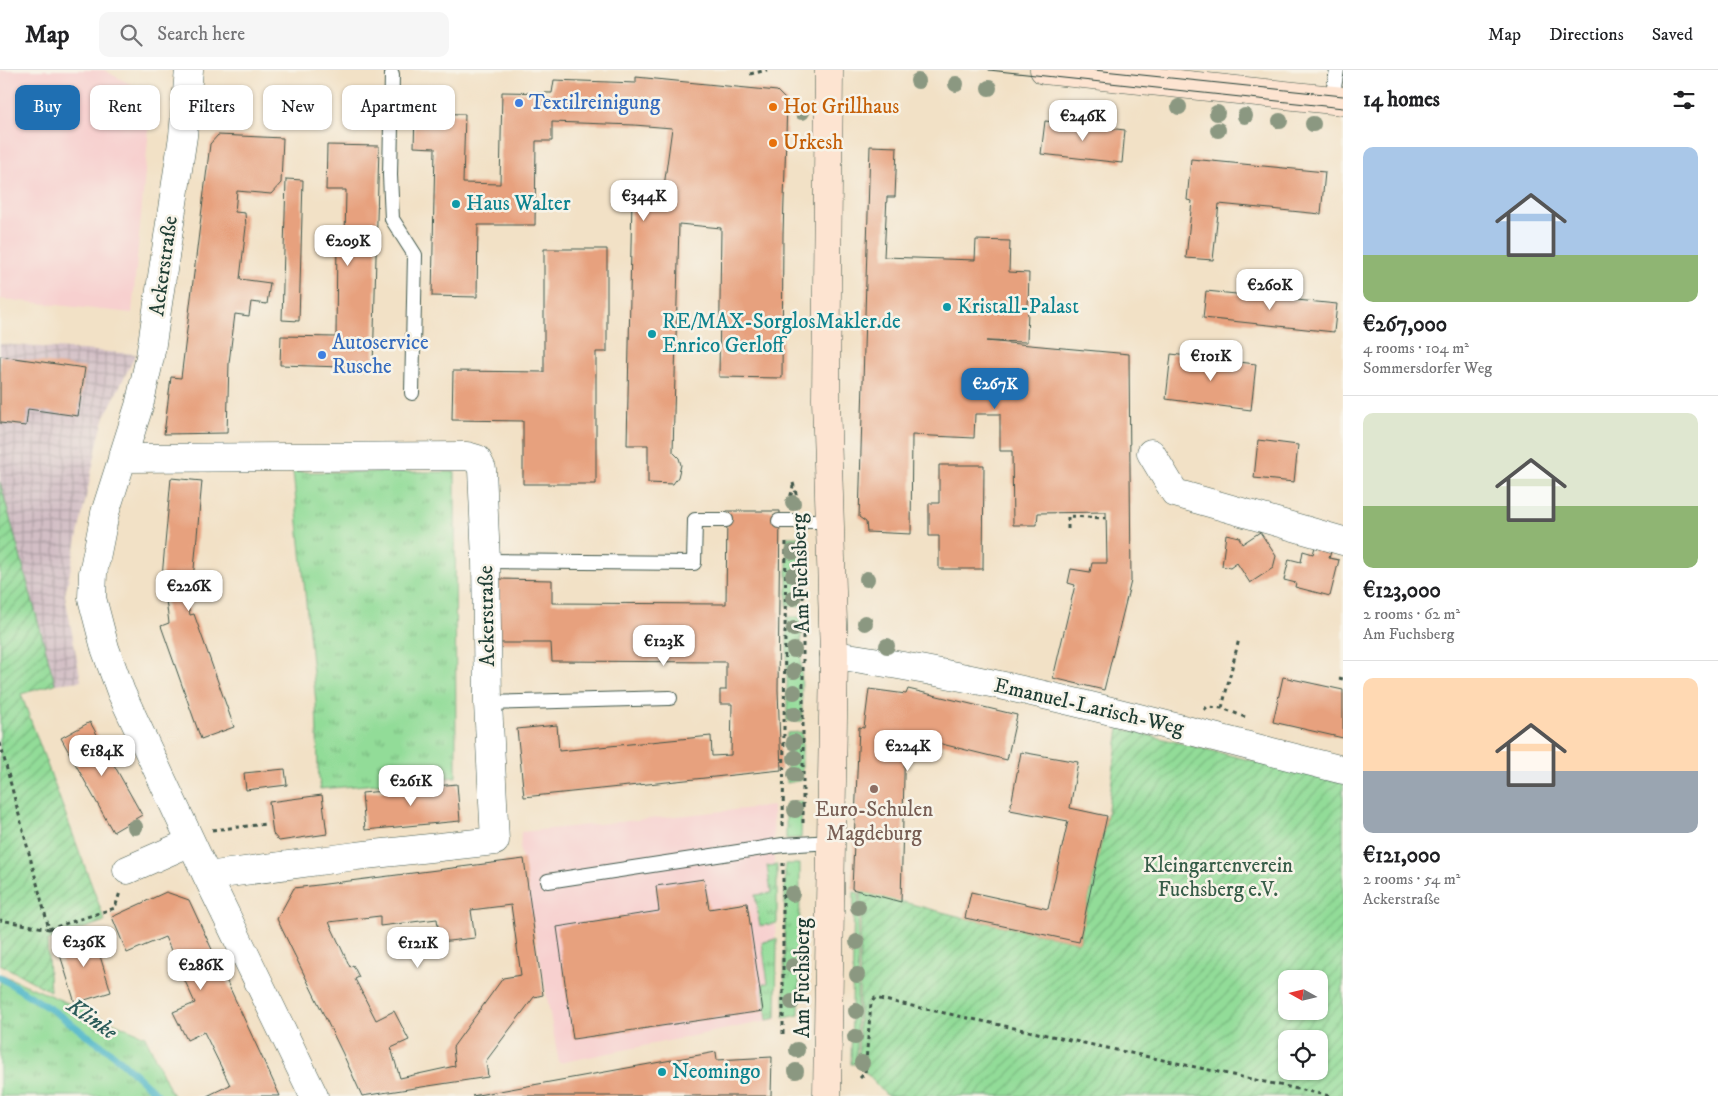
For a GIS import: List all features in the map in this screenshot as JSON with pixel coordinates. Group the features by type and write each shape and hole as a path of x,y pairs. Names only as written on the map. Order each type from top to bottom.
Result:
{"main road":[{"name":"Am Fuchsberg","path":"827,1096 834,655 826,399 829,70"},
{"path":"1044,70 1338,100"}],"street":[{"name":"Ackerstraße","path":"189,70 183,136 150,357 139,406 105,513 95,559 92,589 94,606 105,648 121,692 207,876 314,1096"},
{"path":"1150,453 1175,493 1343,541"},
{"name":"Ackerstraße","path":"122,458 471,456 479,460 482,469 486,561 488,703 495,841 356,856 207,876"},
{"name":"Emanuel-Larisch-Weg","path":"834,655 1021,690 1343,770"},
{"path":"127,870 189,838"}],"lane":[{"path":"1337,70 1338,100"},
{"path":"392,74 390,176 392,219 415,255 412,393"},
{"path":"486,561 694,563 695,520 726,520"},
{"path":"783,521 830,521"},
{"path":"488,703 670,698"},
{"path":"548,881 803,842 831,842"}],"path":[{"path":"750,74 767,70"},
{"name":"Am Fuchsberg","path":"782,1034 783,521 793,483 803,521 803,842"},
{"path":"1068,529 1068,516 1106,518"},
{"path":"1222,708 1239,639"},
{"path":"0,743 49,929"},
{"path":"189,838 266,824"},
{"path":"0,920 49,929 116,908"},
{"path":"860,1078 865,1073 871,1003 875,998 1330,1096"}],"shaded area":[{"path":"0,70 104,70 132,85 90,85 90,130 149,130 132,313 0,299"},
{"path":"0,344 136,354 105,416 65,595 81,681 55,684 0,482"},
{"path":"773,806 777,1019 559,1063 520,851 521,832"}],"green space":[{"path":"293,472 455,472 456,777 320,789 316,703"},
{"path":"0,482 55,684 21,694 105,921 47,941 50,991 0,964"},
{"path":"787,537 799,537 801,606 787,606"},
{"path":"787,617 801,617 802,721 787,721"},
{"name":"Kleingartenverein Fuchsberg e.V.","path":"1119,728 1343,783 1343,1096 887,1096 858,1064 861,891 965,918 1079,942 1107,816"},
{"path":"802,732 802,780 787,783 787,733"},
{"path":"802,801 801,838 786,839 786,803"},
{"path":"785,864 800,864 799,1015 784,1018"},
{"path":"777,865 777,923 760,926 755,895 771,893 767,866"},
{"path":"854,892 859,893 856,1064 851,1064"},
{"path":"777,939 776,1018 767,1020 763,984 768,983 762,942"},
{"path":"0,974 145,1036 173,1096 0,1096"}],"building":[{"path":"636,77 777,91 787,101 783,234 782,378 719,377 721,228 679,224 673,452 679,458 681,465 678,477 673,484 648,483 648,445 627,445 632,197 662,201 672,128 552,122 552,141 536,141 535,225 478,225 477,297 432,296 435,148 414,147 414,130 455,130 455,114 465,114 463,183 500,184 502,92 552,93 554,80 636,83"},
{"path":"1045,121 1125,130 1122,163 1041,154"},
{"path":"218,135 283,138 281,183 271,194 237,191 235,212 245,213 246,227 240,279 270,283 267,304 251,302 249,316 235,314 229,363 227,433 164,434 171,377 181,378 210,144"},
{"path":"327,145 379,146 373,368 280,365 281,336 336,337 337,239 345,239 346,190 326,190"},
{"path":"870,146 897,147 895,197 887,197 884,257 975,260 976,240 1010,241 1009,272 1029,273 1027,342 986,341 1129,354 1131,581 1104,690 1053,678 1075,585 1068,583 1071,569 1090,572 1092,563 1107,563 1106,512 1038,513 1037,525 1013,525 1012,451 1000,451 1000,414 975,414 974,438 912,435 911,534 867,532 866,522 859,517"},
{"path":"1191,159 1325,172 1321,214 1219,204 1213,260 1186,258 1192,201 1187,200"},
{"path":"286,179 303,180 299,321 282,320"},
{"path":"544,249 607,249 607,352 596,352 596,484 523,484 523,421 452,420 453,371 544,372"},
{"path":"1206,291 1337,304 1334,332 1203,318"},
{"path":"1171,354 1256,364 1251,410 1166,399"},
{"path":"0,356 85,368 78,416 28,409 26,426 0,423"},
{"path":"1258,440 1298,445 1294,482 1254,478"},
{"path":"939,465 984,465 983,569 939,569 939,536 929,536 929,503 939,503"},
{"path":"171,478 202,481 191,602 187,602 190,615 194,614 234,727 201,739 161,626 169,623 166,600 160,599"},
{"path":"727,511 780,511 778,690 781,770 524,797 517,729 557,725 559,751 711,736 712,756 731,755 732,704 720,704 720,690 726,690 726,662 552,661 551,643 498,643 498,579 552,580 552,603 726,604"},
{"path":"1260,532 1276,556 1273,568 1250,583 1237,563 1230,568 1222,566 1226,534 1239,537 1242,544"},
{"path":"1315,547 1331,552 1329,558 1339,560 1330,596 1295,587 1296,583 1284,580 1289,559 1301,562 1303,551 1313,554"},
{"path":"1283,677 1343,690 1343,738 1273,722"},
{"path":"869,689 906,694 908,689 1017,715 1007,760 905,735 901,902 852,889 859,727 864,728"},
{"path":"90,722 142,815 113,832 61,738"},
{"path":"1021,752 1078,762 1070,808 1107,816 1079,942 965,918 971,892 1048,909 1068,821 1010,810"},
{"path":"285,769 287,785 246,790 244,773"},
{"path":"457,784 460,821 365,830 362,793"},
{"path":"322,795 327,834 279,841 273,834 269,802"},
{"path":"524,859 543,995 534,997 486,1061 488,1077 362,1096 277,919 294,888","holes":["511,905 521,975 503,978 453,1047 455,1066 400,1078 391,1048 409,1040 394,1011 376,1020 355,979 359,977 353,965 350,967 329,922 380,916 380,926 437,919 440,942 475,938 471,910"]},
{"path":"704,879 709,909 747,903 763,1011 573,1039 557,927 659,911 656,886"},
{"path":"166,892 189,900 280,1096 207,1096 230,1085 204,1032 187,1040 173,1012 195,1003 165,937 127,953 112,917"},
{"path":"93,933 111,992 75,1003 57,945"},
{"name":"Neomingo","path":"716,1052 717,1060 772,1057 771,1096 472,1096"}],"waterway":[{"name":"Klinke","path":"0,977 55,1012 113,1054 159,1096"}],"tram line":[{"path":"989,70 1343,108"},
{"path":"1094,70 1343,96"}],"place":[{"name":"Textilreinigung","path":"519,103"},
{"name":"Hot Grillhaus","path":"773,107"},
{"name":"Urkesh","path":"773,143"},
{"name":"Haus Walter","path":"456,204"},
{"name":"Kristall-Palast","path":"947,307"},
{"name":"RE/MAX-SorglosMakler.de Enrico Gerloff","path":"652,334"},
{"name":"Autoservice Rusche","path":"322,355"},
{"name":"Euro-Schulen Magdeburg","path":"874,789"},
{"name":"Neomingo","path":"662,1072"}]}
